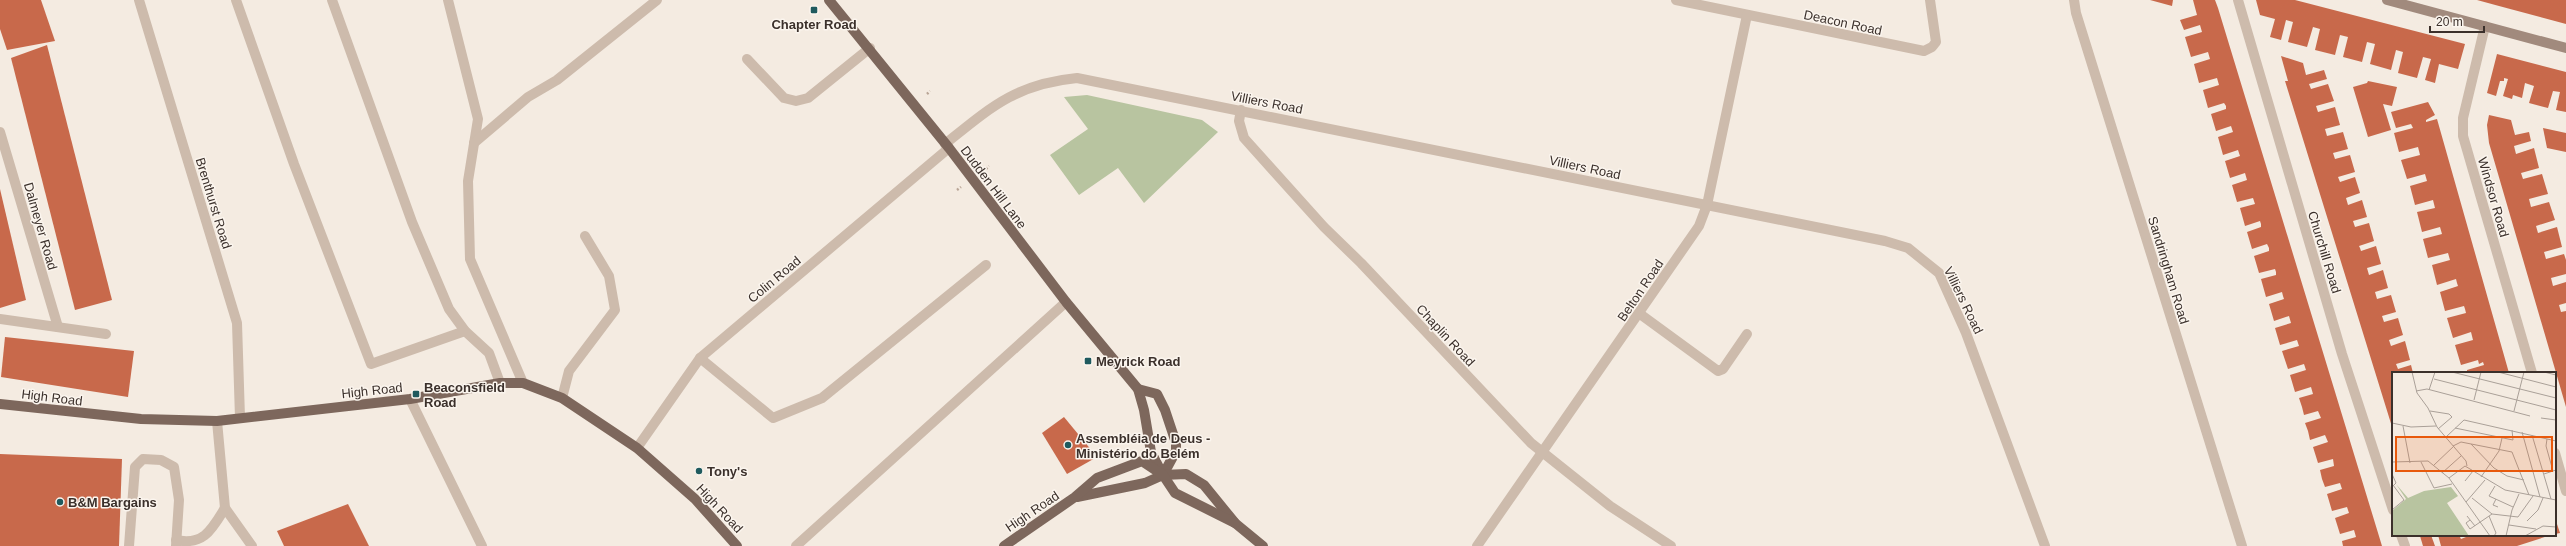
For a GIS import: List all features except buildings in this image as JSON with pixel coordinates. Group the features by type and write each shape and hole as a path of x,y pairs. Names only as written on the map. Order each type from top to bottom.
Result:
{"main road":[{"name":"Dudden Hill Lane","path":"830,0 947,146 1066,302 1138,389 1144,410 1151,452 1163,475"},
{"name":"High Road","path":"0,404 133,418 217,421 410,399 500,383 523,383 562,398 637,448 696,499 737,546"},
{"path":"1138,389 1157,394 1173,432 1176,452 1163,475"},
{"name":"High Road","path":"1004,546 1075,497 1097,478 1142,461 1163,475 1175,493 1235,522"},
{"name":"High Road","path":"1075,497 1145,483 1163,475 1186,474 1204,485 1235,522 1262,546"}],"street":[{"name":"Brenthurst Road","path":"140,0 237,323 240,418"},
{"path":"236,0 294,164 371,364 465,331"},
{"path":"332,0 366,87 412,222 449,309 465,331 489,353 500,383"},
{"path":"448,0 478,119 468,181 470,259 523,383"},
{"path":"474,143 528,97 557,80 657,0"},
{"name":"Deacon Road","path":"1676,0 1924,51 1932,47 1936,42 1930,0"},
{"name":"Sandringham Road","path":"2074,0 2076,13 2242,546"},
{"name":"Churchill Road","path":"2238,0 2342,354 2392,507"},
{"path":"2387,0 2566,48"},
{"name":"Belton Road","path":"1477,546 1640,314 1699,226 1707,205 1747,15"},
{"name":"Windsor Road","path":"2486,26 2463,118 2463,136 2532,372"},
{"path":"747,59 784,98 796,101 808,98 870,48"},
{"name":"Villiers Road","path":"947,146 999,103 1024,89 1049,80 1076,78 1241,110 1885,241 1908,248 1929,262 1939,273 1966,333 2045,546"},
{"name":"Chaplin Road","path":"1241,110 1239,121 1244,138 1324,227 1361,263 1526,438 1610,506 1671,546"},
{"name":"Dalmeyer Road","path":"0,132 58,327"},
{"name":"Colin Road","path":"637,448 700,358 947,146"},
{"path":"562,398 569,372 614,310 609,276 585,236"},
{"path":"700,358 773,418 822,398 986,265"},
{"path":"796,546 1066,302"},
{"path":"1640,314 1718,371 1723,369 1747,334"},
{"path":"0,319 106,334"},
{"path":"410,399 482,546"},
{"path":"217,421 225,508 252,546"},
{"path":"2556,456 2566,491"},
{"path":"129,546 135,467 143,459 161,460 174,467 179,500 176,543 188,544 208,541 225,508"},
{"path":"2401,536 2405,546"}],"path":[{"path":"927,94 930,91"},
{"path":"957,190 961,187"}],"green space":[{"path":"1087,95 1202,120 1218,132 1144,203 1118,168 1079,195 1050,155 1088,129 1064,97"}],"place":[{"name":"Chapter Road","path":"814,10"},
{"name":"Meyrick Road","path":"1088,361"},
{"name":"Beaconsfield Road","path":"416,394"},
{"name":"Assembléia de Deus - Ministério do Belém","path":"1068,445"},
{"name":"Tony's","path":"699,471"},
{"name":"B&M Bargains","path":"60,502"}]}
